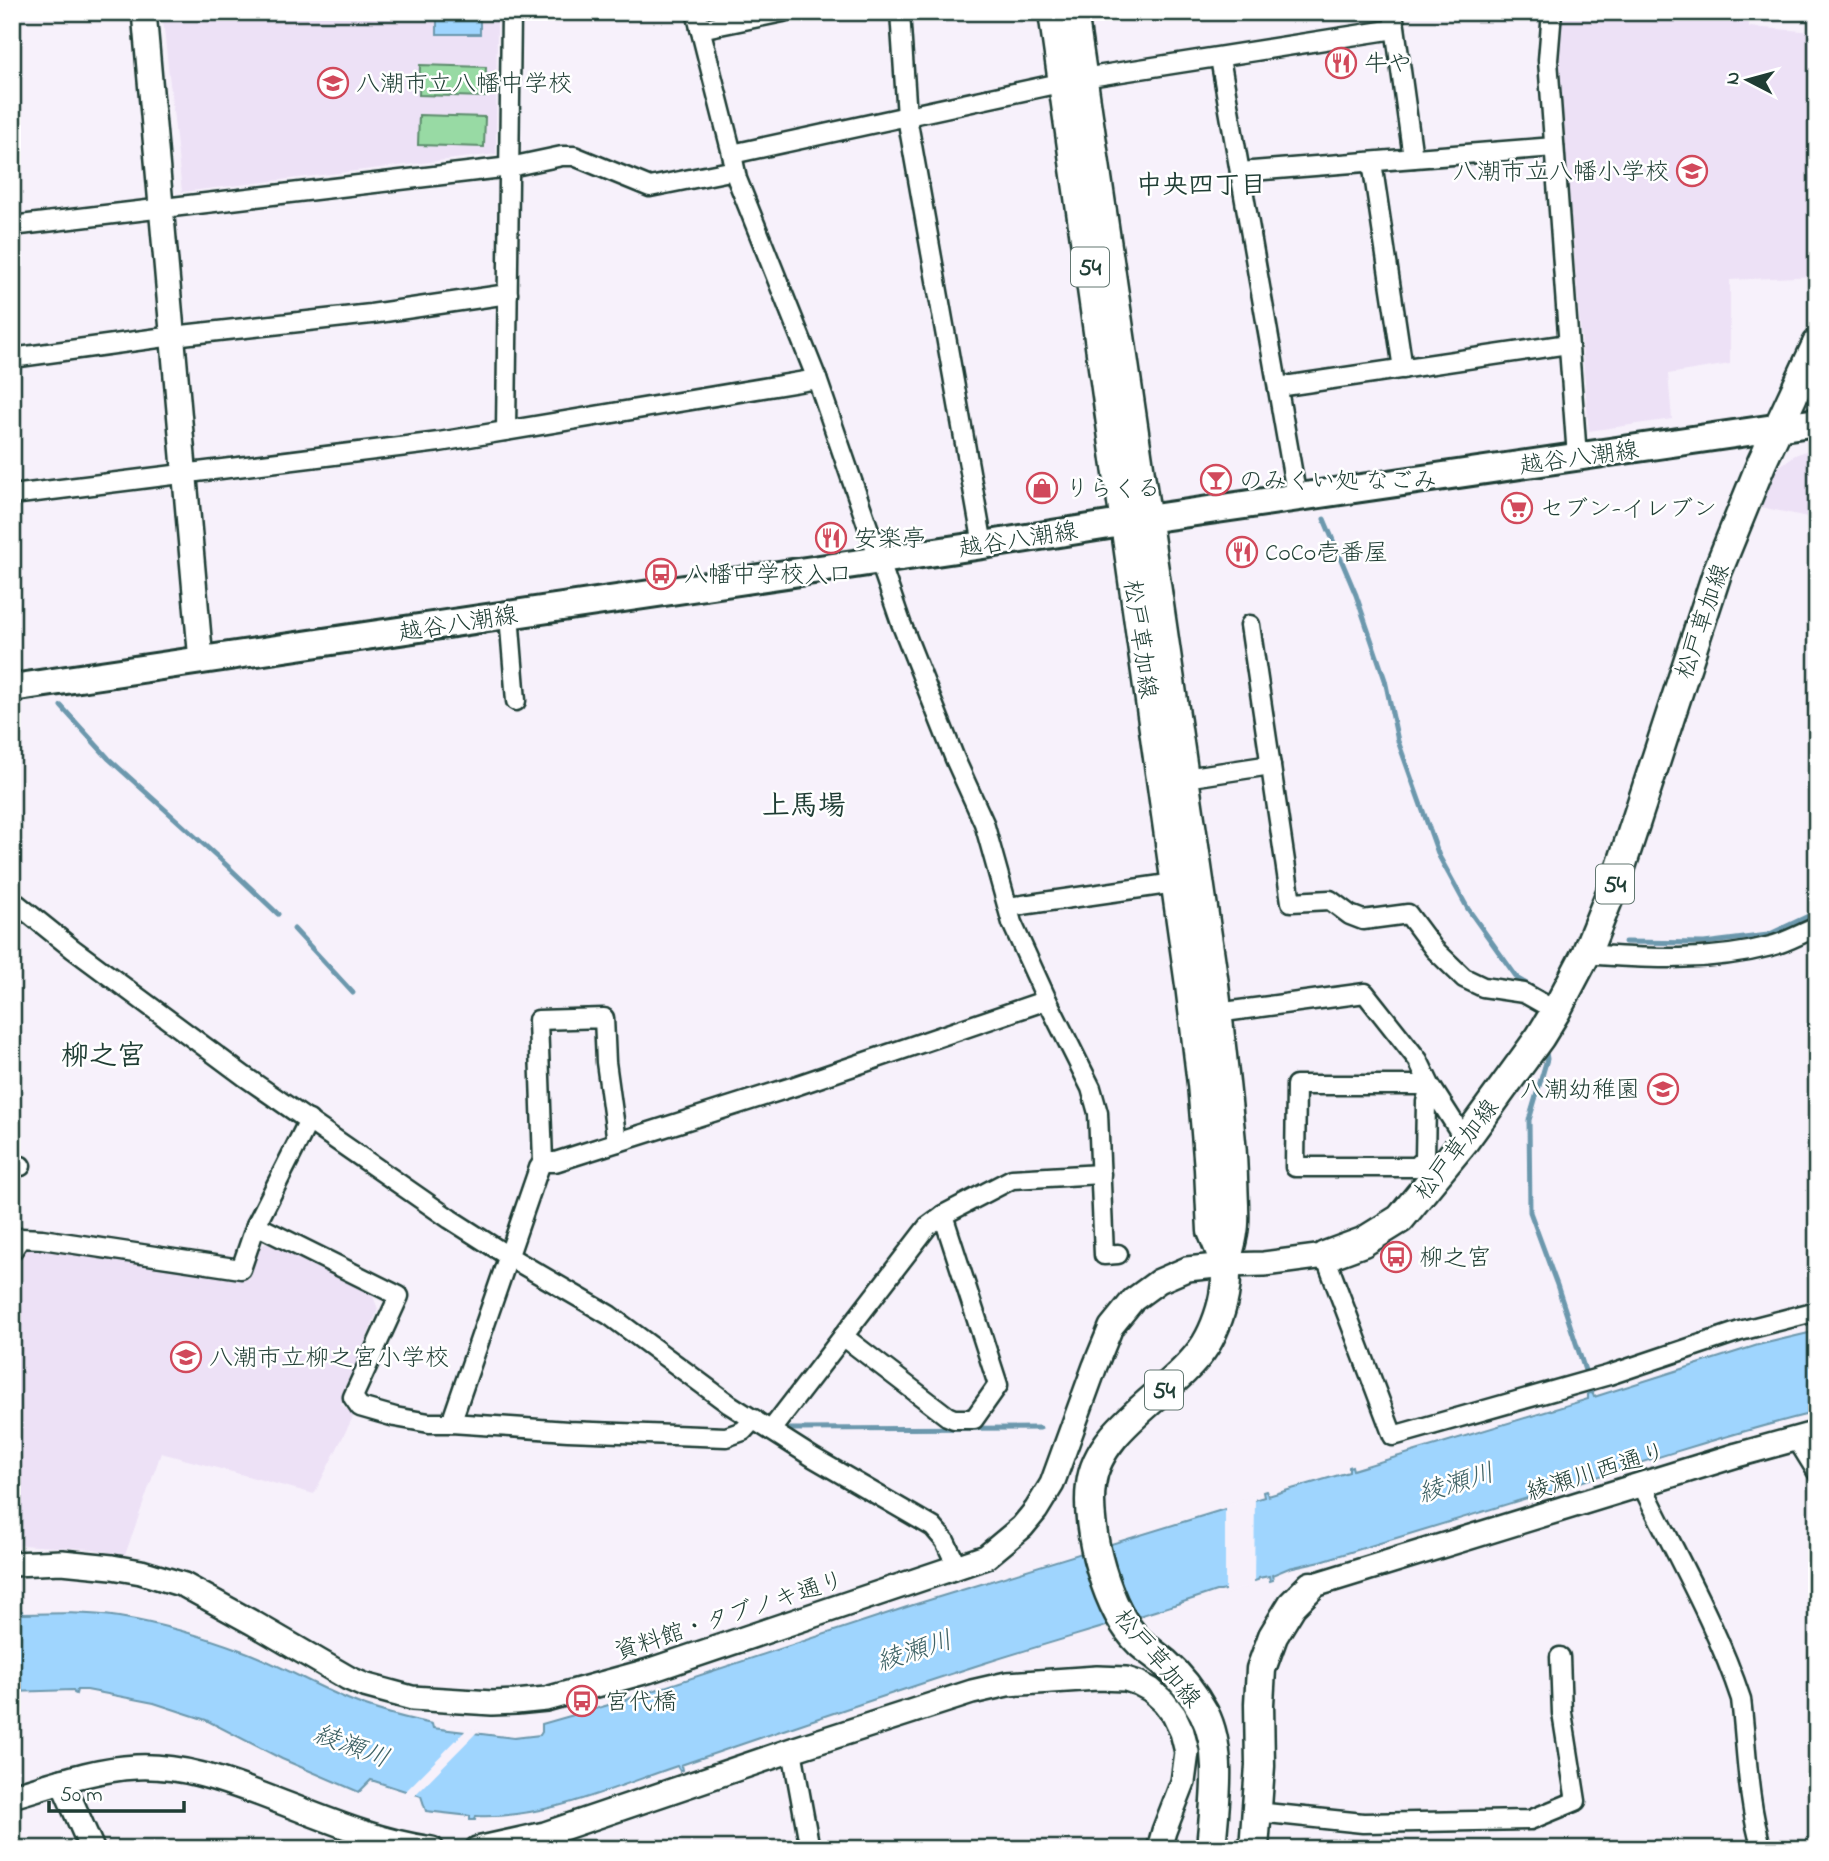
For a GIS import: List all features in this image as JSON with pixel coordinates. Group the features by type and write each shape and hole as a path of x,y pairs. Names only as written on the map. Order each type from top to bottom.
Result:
{"main road":[{"name":"松戸草加線","path":"1053,12 1074,81"},
{"name":"松戸草加線","path":"1073,12 1074,81 1136,520 1175,883 1202,1084 1212,1231 1226,1265"},
{"name":"松戸草加線","path":"1325,1256 1363,1242 1400,1219 1465,1140 1556,1011 1586,954 1620,870 1718,570 1745,501 1817,344"},
{"name":"越谷八潮線","path":"12,688 201,662 1136,520 1817,422"},
{"name":"松戸草加線","path":"1136,520 1185,778 1226,1083 1233,1168 1234,1230 1226,1265 1226,1288 1208,1342 1194,1362 1137,1413 1097,1460 1091,1484 1091,1507 1096,1547 1104,1580 1114,1605 1138,1641 1167,1665 1205,1714 1213,1742 1217,1778 1211,1849"},
{"path":"1254,1849 1260,1766 1261,1669 1273,1636 1292,1605 1311,1586"}],"street":[{"path":"144,12 201,662"},
{"path":"506,431 511,12"},
{"path":"783,12 698,21 734,162 817,379 901,623 955,759 984,823 1012,923 1091,1088 1098,1113 1104,1255 1118,1254"},
{"path":"900,12 907,117 983,545"},
{"path":"1552,12 1548,60 1577,457"},
{"path":"12,226 510,167 562,156 574,156 650,187 907,117 1074,81 1220,58 1394,21 1413,158"},
{"path":"1220,58 1297,498"},
{"path":"1240,172 1554,147"},
{"path":"1372,162 1403,369"},
{"path":"12,358 173,336 371,314 508,294"},
{"path":"1278,387 1568,344"},
{"path":"12,495 363,452 817,379"},
{"path":"509,615 516,701"},
{"path":"1250,625 1292,902 1330,900 1350,915 1363,920 1408,914 1434,949 1464,978 1483,987 1524,993 1556,1011"},
{"path":"1185,778 1271,765"},
{"path":"1008,907 1175,883"},
{"path":"12,900 73,949 244,1076 450,1219 609,1315 729,1404 814,1458 933,1527 945,1541 957,1566"},
{"path":"1586,954 1708,957 1773,946 1817,927"},
{"path":"1217,1013 1365,993 1418,1060 1430,1085 1465,1140"},
{"path":"544,1162 555,1162 795,1086 1047,1000"},
{"path":"451,1423 539,1168 544,1162 538,1020 604,1018 606,1062 617,1142"},
{"path":"1296,1085 1430,1085 1426,1102 1425,1159 1416,1167 1295,1167 1296,1085"},
{"path":"12,1251 21,1238 42,1239 241,1269 256,1225 309,1120"},
{"path":"771,1430 928,1226 943,1215 1012,1179 1101,1174"},
{"path":"843,1336 947,1416 954,1419 974,1419 998,1385 943,1215"},
{"path":"256,1225 399,1297 353,1397 360,1407 429,1423 726,1437 743,1431 754,1419"},
{"path":"1325,1256 1393,1436 1609,1375 1740,1331 1817,1311"},
{"name":"資料館・タブノキ通り","path":"12,1564 62,1562 112,1567 142,1572 184,1585 348,1678 412,1698 492,1703 546,1699 635,1674 986,1557 1022,1527 1036,1510 1055,1475 1111,1327 1133,1300 1159,1281 1187,1269 1264,1264 1325,1256"},
{"path":"1806,1436 1817,1472"},
{"name":"綾瀬川西通り","path":"1311,1586 1806,1436"},
{"path":"1642,1485 1701,1606 1741,1699 1755,1828 1762,1849"},
{"path":"1258,1812 1363,1823 1530,1820 1577,1801 1562,1713 1560,1657"},
{"path":"477,1849 545,1835 792,1750 990,1687 1097,1678 1126,1679 1151,1690 1174,1715 1182,1732 1187,1752 1184,1782 1159,1849"},
{"path":"792,1750 810,1849"},
{"path":"12,1796 111,1769 176,1769 211,1776 379,1838 432,1849"},
{"path":"62,1781 92,1849"}],"shaded area":[{"name":"八潮市立八幡中学校","path":"162,12 497,12 496,154 182,192"},
{"name":"八潮市立八幡小学校","path":"1563,12 1749,12 1749,27 1817,32 1817,276 1730,280 1730,364 1668,374 1672,419 1589,431 1558,67"},
{"path":"1817,447 1817,519 1756,506 1767,481 1777,468 1795,455"},
{"name":"八潮市立柳之宮小学校","path":"26,1243 249,1279 260,1245 270,1243 372,1294 378,1309 341,1404 354,1415 314,1494 161,1453 125,1555 92,1549 20,1545 22,1467 12,1446 12,1425 19,1419 12,1409 12,1262 16,1263"}],"green space":[{"path":"420,65 486,67 485,97 419,95"},
{"path":"419,115 485,117 484,147 418,145"}],"water":[{"path":"437,12 480,12 480,34 437,34"},
{"name":"綾瀬川","path":"1817,1331 1817,1412 1678,1451 1535,1498 1534,1496 1321,1561 1289,1568 1272,1575 1273,1580 1270,1581 1269,1576 1259,1578 872,1700 681,1765 680,1771 677,1766 578,1800 527,1813 476,1816 475,1820 470,1820 470,1816 426,1811 421,1796 371,1780 359,1792 282,1759 206,1720 154,1703 87,1690 77,1690 76,1694 73,1690 12,1692 12,1615 18,1615 18,1611 23,1614 95,1614 150,1623 213,1640 360,1704 432,1724 433,1728 514,1738 540,1735 542,1724 619,1702 913,1605 1264,1497 1263,1492 1266,1491 1268,1496 1349,1472 1349,1467 1352,1466 1353,1470 1588,1399 1588,1394 1592,1392 1594,1397 1758,1345"}],"pier":[{"path":"1255,1496 1254,1585 1225,1594 1225,1505"},
{"path":"467,1729 479,1730 413,1797 403,1794"}],"waterway":[{"path":"1324,519 1356,595 1385,680 1398,741 1439,856 1468,909 1518,979 1549,997"},
{"path":"61,706 109,759 278,914"},
{"path":"1625,942 1704,943 1768,935 1817,912"},
{"path":"294,929 353,993"},
{"path":"1546,1053 1547,1059 1529,1120 1530,1212 1592,1392"},
{"path":"790,1429 1040,1428"}],"place":[{"name":"牛や","path":"1341,63"},
{"name":"八潮市立八幡中学校","path":"333,83"},
{"name":"八潮市立八幡小学校","path":"1692,171"},
{"name":"のみくい処 なごみ","path":"1216,480"},
{"name":"りらくる","path":"1042,488"},
{"name":"セブン-イレブン","path":"1517,508"},
{"name":"安楽亭","path":"831,538"},
{"name":"CoCo壱番屋","path":"1242,552"},
{"name":"八幡中学校入口","path":"661,574"},
{"name":"八潮幼稚園","path":"1663,1089"},
{"name":"柳之宮","path":"1396,1257"},
{"name":"八潮市立柳之宮小学校","path":"186,1357"},
{"name":"宮代橋","path":"582,1701"}],"district":[{"name":"中央四丁目","path":"1201,184"},
{"name":"上馬場","path":"804,804"},
{"name":"柳之宮","path":"103,1054"}]}
